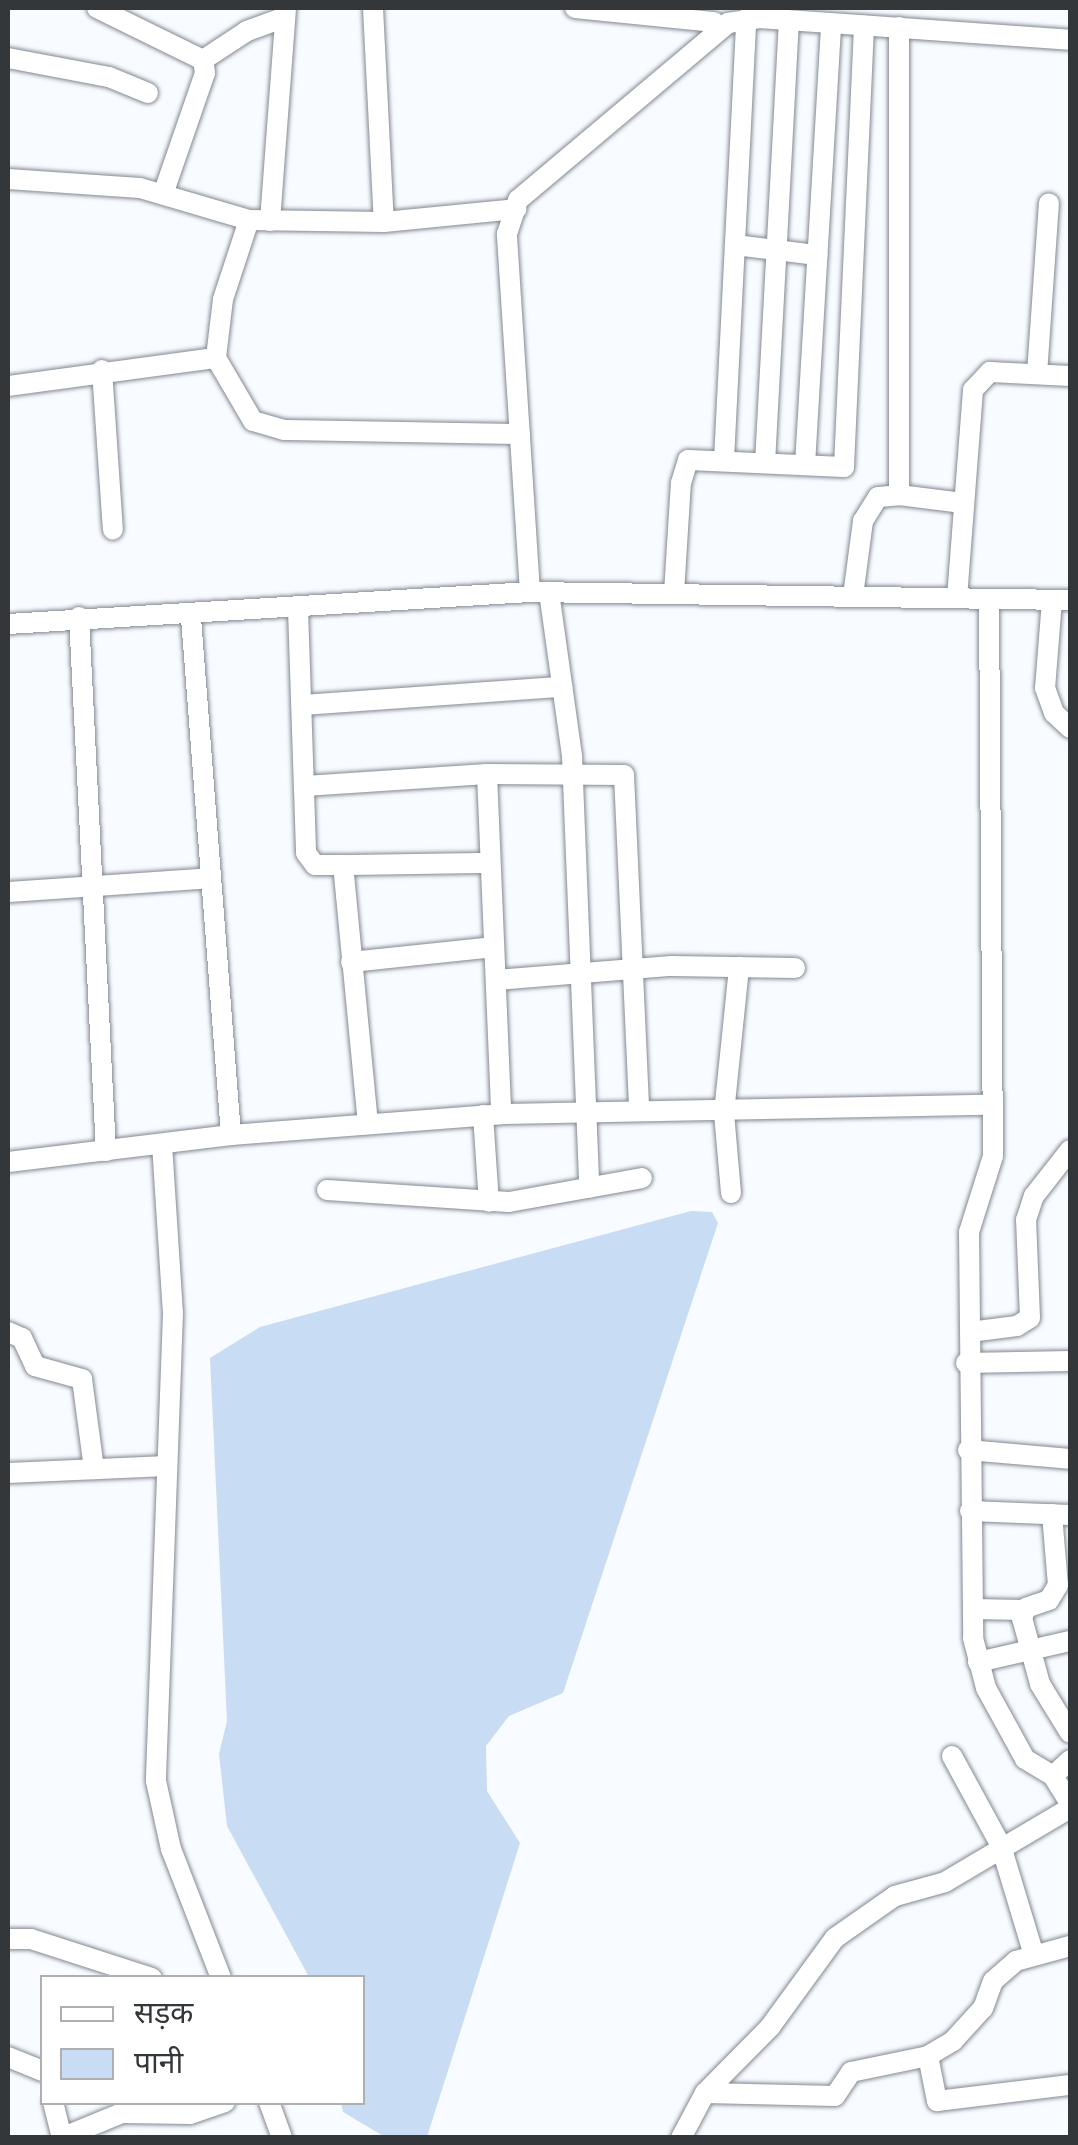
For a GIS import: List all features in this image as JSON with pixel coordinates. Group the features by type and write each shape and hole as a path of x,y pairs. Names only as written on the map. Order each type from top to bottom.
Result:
{"street":[{"path":"97,8 203,60"},
{"path":"373,8 384,222"},
{"path":"575,8 715,21 838,18 864,25 1070,40"},
{"path":"203,60 247,31 284,13"},
{"path":"284,13 260,220 223,300 216,358 242,411 264,427 520,434"},
{"path":"805,465 817,254 838,18"},
{"path":"724,460 746,19"},
{"path":"765,464 789,20"},
{"path":"589,1188 571,774 562,687 540,592 520,434 507,234 516,209 715,21"},
{"path":"674,593 683,469 688,460 836,470 846,460 864,25"},
{"path":"899,27 900,495"},
{"path":"8,58 109,77 148,93"},
{"path":"163,194 205,73 203,60"},
{"path":"8,180 112,183 260,220 384,222 516,209"},
{"path":"1037,374 1048,203"},
{"path":"735,245 817,254"},
{"path":"8,386 102,370 216,358"},
{"path":"102,370 113,530"},
{"path":"957,598 962,503 980,379 990,372 1070,376"},
{"path":"853,596 863,520 878,498 900,495 962,503"},
{"path":"8,624 79,616 191,616 540,592 1061,600 1045,688 1054,713 1070,728"},
{"path":"681,2138 704,2093 770,2027 835,1938 895,1896 945,1882 1070,1805 1053,1776 1026,1760 978,1662 973,1608 966,1363 970,1332 970,1218 991,1168 989,598"},
{"path":"298,609 309,863 487,863"},
{"path":"79,616 106,1150"},
{"path":"191,616 230,1135"},
{"path":"302,705 562,687"},
{"path":"306,786 487,774 614,773 628,779 638,1109"},
{"path":"487,774 487,863 496,980 489,1202"},
{"path":"343,865 368,1124"},
{"path":"8,892 211,878"},
{"path":"352,962 494,947"},
{"path":"730,1193 724,1114 739,967"},
{"path":"496,980 631,969 796,968"},
{"path":"8,1162 230,1135 492,1115 638,1109 724,1114 989,1104"},
{"path":"162,1144 173,1313 156,1781 171,1849 219,1975"},
{"path":"970,1332 1017,1326 1030,1318 1026,1220 1034,1196 1070,1150"},
{"path":"327,1190 489,1202 642,1178"},
{"path":"8,1332 22,1338 35,1366 82,1378 94,1470"},
{"path":"966,1363 1070,1361"},
{"path":"968,1450 1070,1459"},
{"path":"8,1473 167,1466"},
{"path":"970,1510 1061,1515 1058,1585 1048,1600 1024,1610 973,1608"},
{"path":"1024,1610 1029,1650 1040,1684 1070,1733"},
{"path":"978,1662 1070,1641"},
{"path":"952,1756 1002,1846 1033,1952"},
{"path":"1053,1776 1070,1760"},
{"path":"12,1938 142,1975"},
{"path":"704,2093 835,2096 850,2072 928,2056 952,2041 983,2008 993,1981 1033,1952 1070,1946"},
{"path":"8,2056 40,2071"},
{"path":"928,2056 937,2101 1070,2085"},
{"path":"53,2105 62,2137 122,2113 190,2114 216,2105"},
{"path":"270,2105 282,2138"}],"water":[{"path":"691,1211 712,1212 718,1223 563,1693 509,1716 486,1746 487,1791 520,1843 427,2137 385,2137 343,2112 341,2105 365,2105 365,1975 308,1975 227,1826 219,1754 227,1721 210,1358 260,1327"}]}
